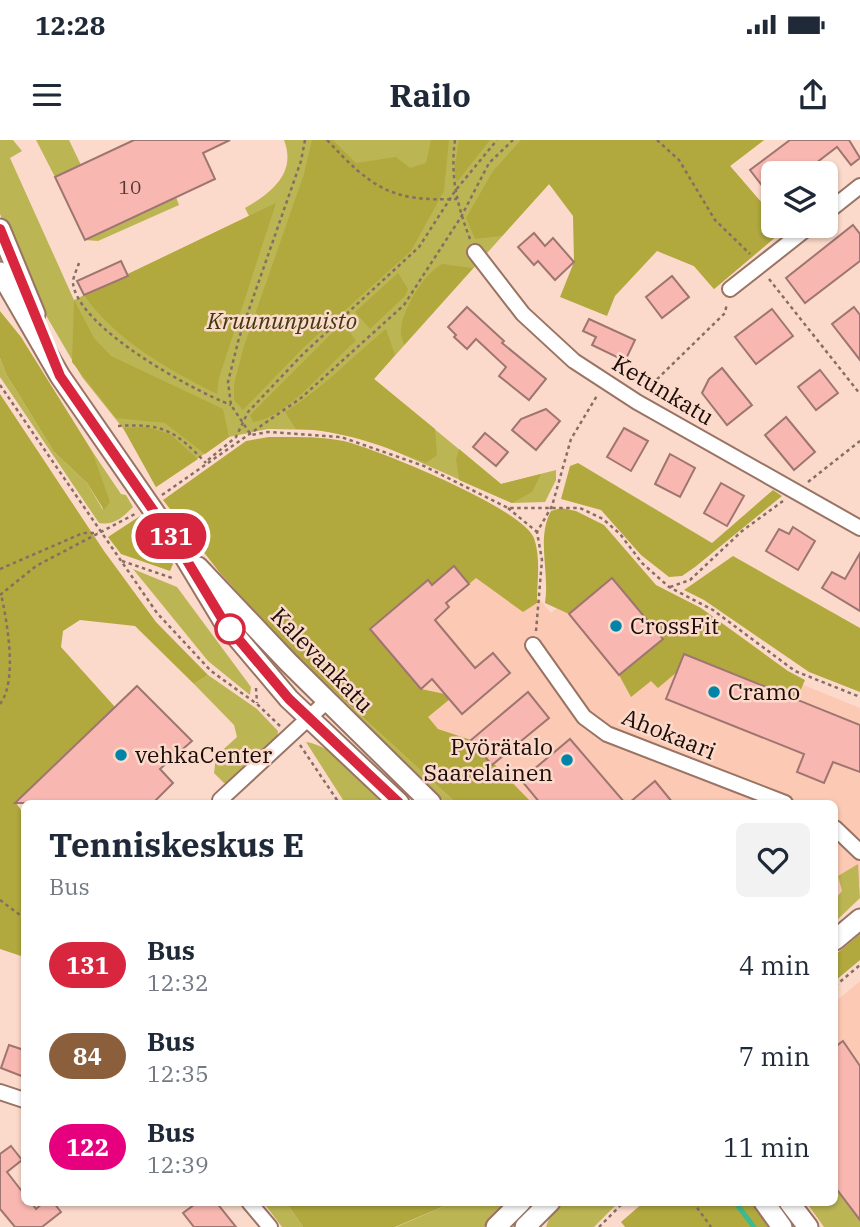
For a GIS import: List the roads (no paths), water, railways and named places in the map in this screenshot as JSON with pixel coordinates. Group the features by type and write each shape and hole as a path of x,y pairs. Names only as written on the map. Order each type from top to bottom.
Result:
{"main road":[{"name":"Kalevankatu","path":"0,229 60,376"},
{"name":"Kalevankatu","path":"0,272 60,376 180,549 224,622 310,719 396,800"},
{"name":"Kalevankatu","path":"180,549 327,701 428,800"},
{"path":"838,937 860,919"},
{"path":"496,1227 517,1206"},
{"path":"525,1227 546,1206"},
{"path":"767,1206 782,1227"},
{"path":"792,1206 808,1227"}],"street":[{"path":"838,203 860,186"},
{"path":"730,289 795,238"},
{"name":"Ketunkatu","path":"475,252 547,339 605,383 794,493 860,528"},
{"name":"Ahokaari","path":"533,645 584,717 607,734 777,800"},
{"path":"220,800 327,701"},
{"path":"838,831 860,852"},
{"path":"0,1092 21,1099"},
{"path":"252,1206 270,1227"}],"waterway":[{"path":"738,1206 754,1227"}],"place":[{"name":"CrossFit","path":"616,626"},
{"name":"Cramo","path":"714,692"},
{"name":"vehkaCenter","path":"121,755"},
{"name":"Pyörätalo Saarelainen","path":"567,760"}],"park label":[{"name":"Kruununpuisto","path":"282,321"}]}
